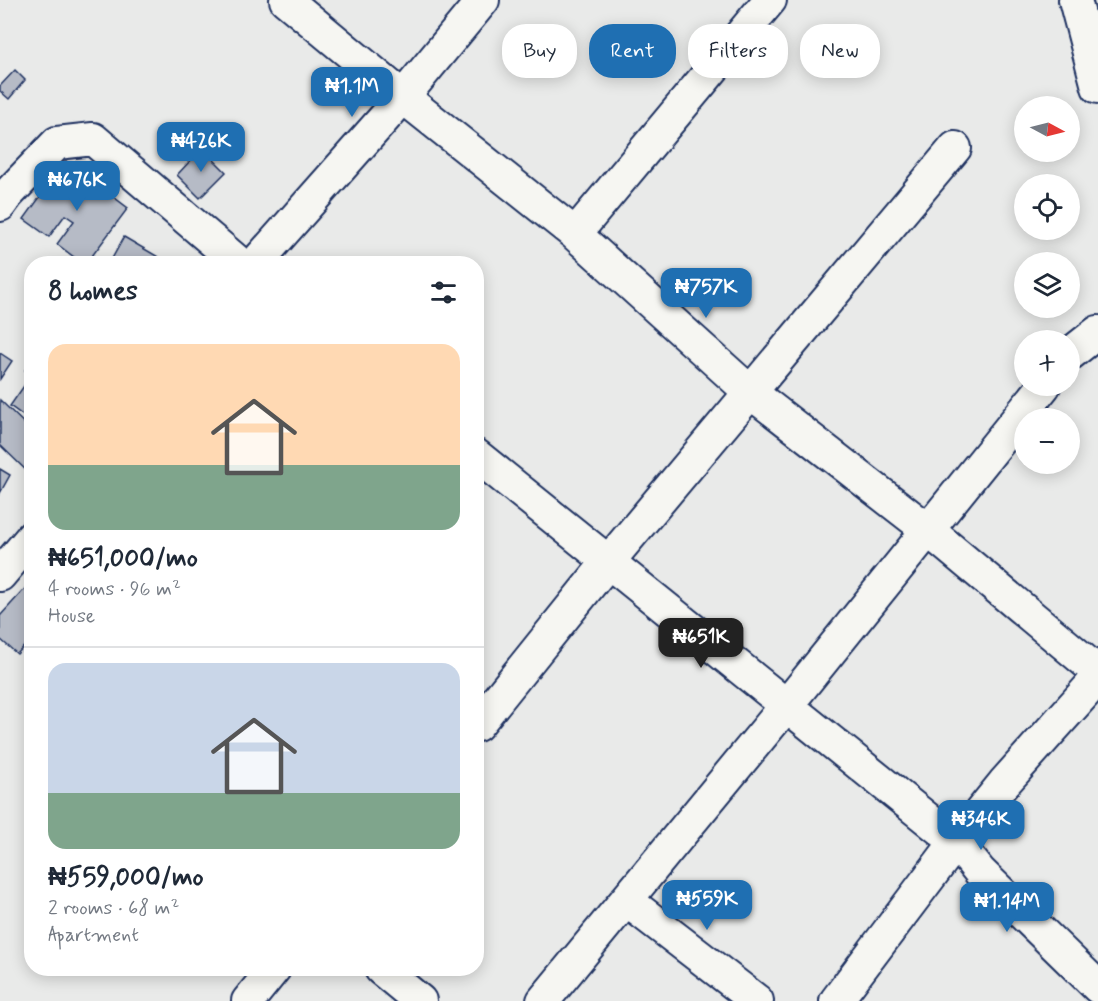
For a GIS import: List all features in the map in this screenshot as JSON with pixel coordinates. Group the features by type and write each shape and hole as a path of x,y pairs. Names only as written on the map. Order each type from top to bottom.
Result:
{"street":[{"path":"286,0 575,234 750,392 928,530 1098,672"},
{"path":"262,256 403,97 483,0"},
{"path":"575,234 770,0"},
{"path":"1075,0 1098,87"},
{"path":"0,205 57,143 93,139 231,256"},
{"path":"484,716 608,562 955,148"},
{"path":"1080,346 1098,332"},
{"path":"543,1001 786,706 1036,396"},
{"path":"484,462 956,842 980,872 1098,987"},
{"path":"0,575 24,546"},
{"path":"836,1001 956,842 1004,783 1098,678"},
{"path":"626,900 758,1001"},
{"path":"248,1001 268,976"},
{"path":"390,976 420,1001"}],"building":[{"path":"15,70 25,80 9,99 0,91 0,86"},
{"path":"202,148 226,172 200,198 177,175"},
{"path":"66,161 128,208 92,256 73,256 57,244 74,221 65,215 49,237 24,219"},
{"path":"124,237 157,256 113,256"},
{"path":"0,353 12,361 0,379"},
{"path":"24,386 24,416 10,406"},
{"path":"0,400 24,423 24,468 0,445"},
{"path":"0,469 10,475 0,493"},
{"path":"24,590 24,647 17,654 0,639 0,616"}]}
